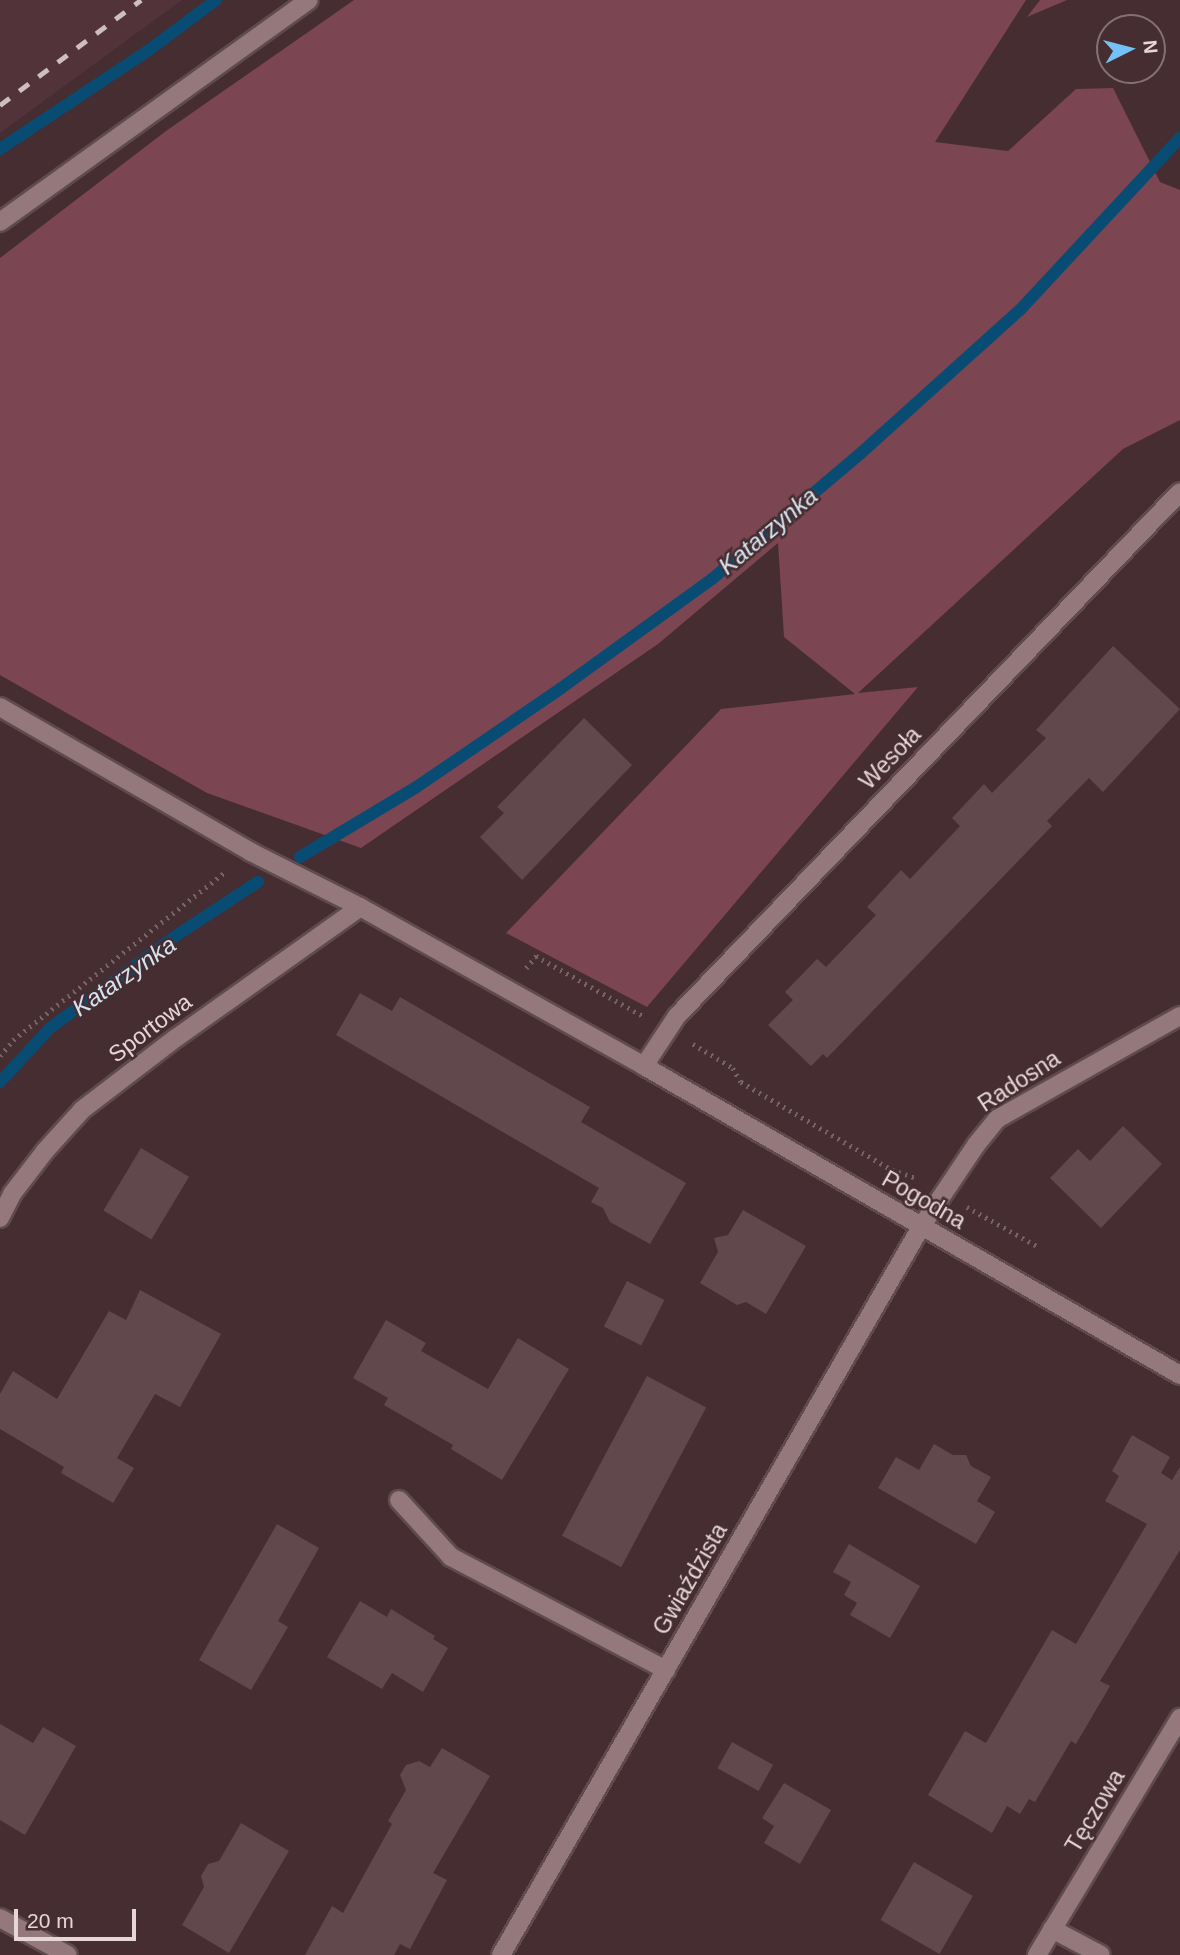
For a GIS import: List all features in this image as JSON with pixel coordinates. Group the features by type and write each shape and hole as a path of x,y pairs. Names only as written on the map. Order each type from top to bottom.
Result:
{"street":[{"path":"0,222 309,0"},
{"name":"Wesoła","path":"644,1066 677,1016 1180,492"},
{"name":"Pogodna","path":"0,707 251,852 360,907 644,1066 1180,1375"},
{"name":"Sportowa","path":"0,1218 12,1194 36,1162 82,1110 176,1038 360,907"},
{"name":"Radosna","path":"921,1227 997,1119 1180,1016"},
{"name":"Gwiaździsta","path":"501,1955 921,1227"},
{"path":"399,1500 451,1557 666,1670"},
{"name":"Tęczowa","path":"1037,1955 1180,1718"},
{"path":"0,1918 68,1955"},
{"path":"1052,1929 1101,1955"}],"path":[{"path":"0,1056 13,1040 251,852"},
{"path":"536,956 643,1016"},
{"path":"682,1038 733,1068 741,1082 892,1170 920,1180"},
{"path":"965,1206 1037,1246"}],"shaded area":[{"path":"0,0 182,0 0,133"},
{"path":"354,0 1026,0 935,142 1008,151 1076,89 1113,88 1160,182 1180,190 1180,420 1123,449 858,693 918,687 647,1007 506,933 721,709 855,694 784,637 778,543 658,644 361,848 207,793 0,675 0,258 166,131"},
{"path":"1040,0 1067,0 1027,17"}],"building":[{"path":"1113,646 1180,709 1103,792 1089,778 1047,821 1052,826 827,1058 823,1054 811,1066 768,1025 793,1000 785,992 817,959 826,967 876,915 867,907 901,870 910,879 960,826 952,818 984,784 992,793 1046,738 1036,730"},
{"path":"584,718 632,765 522,880 480,837 504,813 497,807"},
{"path":"360,993 392,1011 400,997 590,1107 581,1122 686,1183 650,1244 610,1222 603,1208 591,1202 599,1188 336,1035"},
{"path":"1123,1126 1162,1164 1101,1228 1050,1178 1078,1149 1090,1161"},
{"path":"141,1148 189,1177 151,1239 103,1211"},
{"path":"743,1210 806,1246 766,1314 746,1302 737,1305 700,1283 718,1252 714,1238 728,1235"},
{"path":"627,1281 664,1300 641,1346 604,1326"},
{"path":"140,1290 221,1334 180,1407 155,1394 117,1458 134,1468 113,1503 61,1473 64,1467 0,1429 0,1394 13,1371 57,1399 109,1311 126,1320"},
{"path":"386,1320 426,1343 421,1351 488,1389 518,1338 569,1369 502,1480 451,1449 453,1445 384,1405 388,1398 353,1378"},
{"path":"647,1376 706,1407 621,1567 562,1536"},
{"path":"1132,1435 1170,1457 1161,1473 1172,1480 1180,1467 1180,1550 1100,1681 1110,1686 1076,1744 1071,1741 1035,1802 1029,1799 1020,1814 1007,1806 992,1833 928,1795 965,1731 986,1743 1052,1630 1076,1644 1147,1524 1105,1501 1119,1476 1112,1471"},
{"path":"934,1444 953,1455 966,1455 971,1466 991,1477 977,1501 995,1512 976,1544 878,1488 896,1457 919,1470"},
{"path":"277,1524 319,1548 278,1621 288,1627 251,1690 199,1660"},
{"path":"849,1544 920,1586 890,1638 850,1615 857,1603 844,1595 851,1582 833,1572"},
{"path":"360,1601 387,1617 391,1609 435,1636 433,1639 448,1648 423,1692 392,1673 382,1689 327,1657"},
{"path":"0,1724 33,1743 43,1727 76,1746 25,1835 0,1820"},
{"path":"732,1742 773,1765 759,1791 717,1768"},
{"path":"442,1748 490,1776 433,1873 447,1880 410,1949 400,1944 394,1955 305,1955 332,1906 343,1913 392,1824 388,1821 406,1790 400,1775 406,1765 419,1761 430,1767"},
{"path":"784,1783 831,1810 800,1864 764,1843 774,1826 762,1818"},
{"path":"241,1823 289,1851 229,1953 182,1925 204,1887 201,1876 208,1864 219,1861"},
{"path":"914,1862 973,1896 939,1954 880,1920"}],"waterway":[{"path":"0,149 149,50 216,0"},
{"name":"Katarzynka","path":"300,857 415,788 560,689 712,579 861,453 1020,310 1180,138"},
{"name":"Katarzynka","path":"0,1082 50,1028 177,935 258,882"}],"railway":[{"path":"0,105 141,0"}]}
